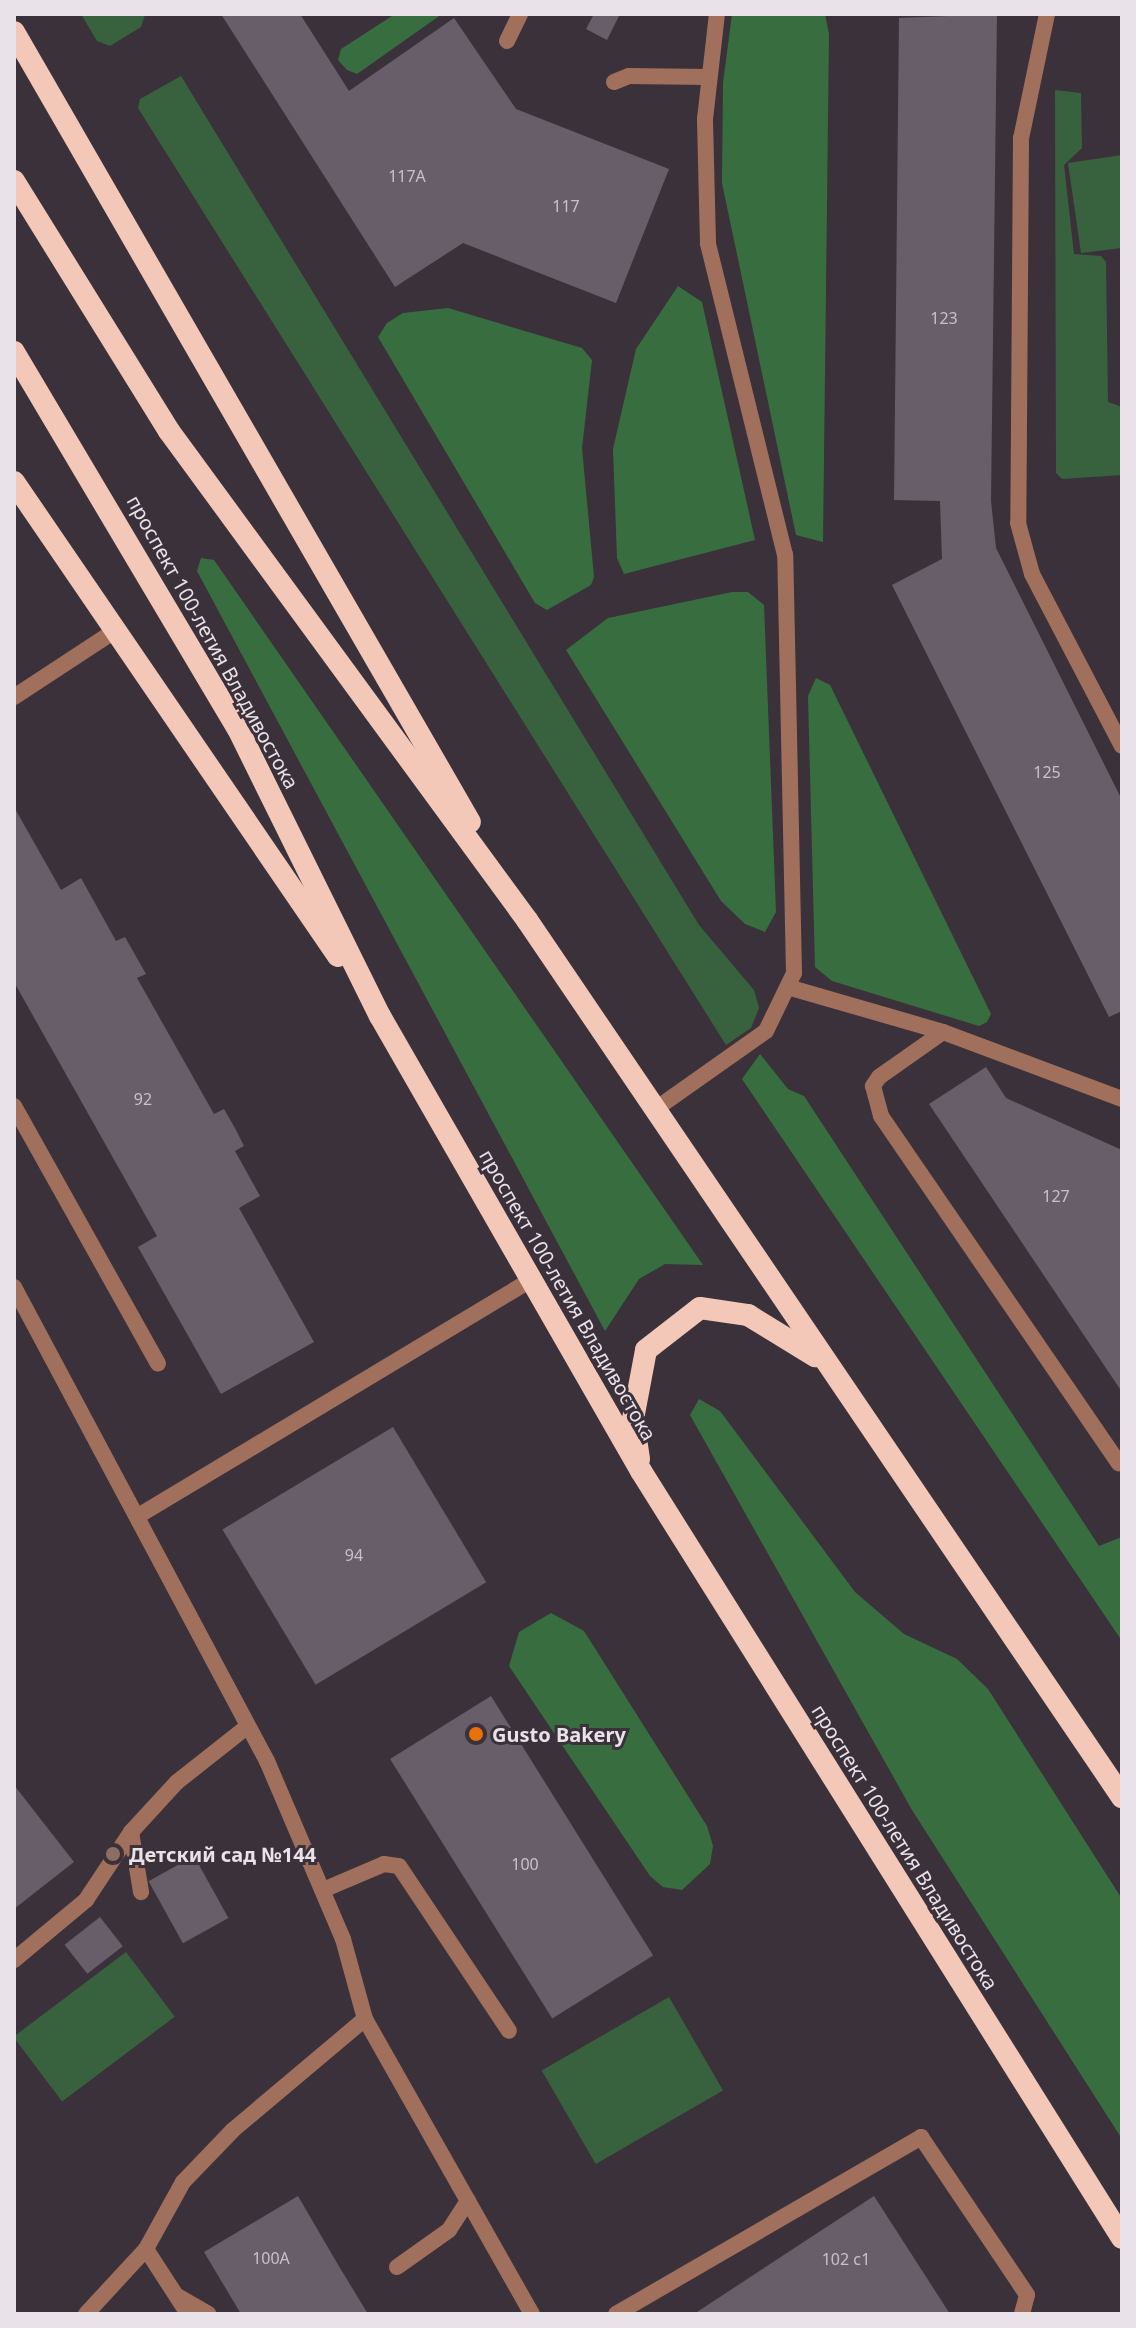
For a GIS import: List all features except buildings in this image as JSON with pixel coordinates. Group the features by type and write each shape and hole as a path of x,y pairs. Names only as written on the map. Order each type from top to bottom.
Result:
{"highway":[{"path":"14,32 527,920"},
{"path":"14,181 169,431 527,920 657,1108 820,1359 1122,1797"},
{"name":"проспект 100-летия Владивостока","path":"14,352 99,487 238,729 380,1016 641,1471 1122,2238"},
{"path":"14,482 113,632 380,1016"},
{"path":"641,1471 633,1419 646,1350 700,1308 748,1315 820,1359"}],"street":[{"path":"507,41 520,14"},
{"path":"657,1108 766,1031 791,988 797,922 785,555 708,243 708,77 717,14"},
{"path":"1047,14 1021,138 1018,523 1032,574 1122,746"},
{"path":"614,82 629,76 708,77"},
{"path":"14,697 113,632"},
{"path":"791,988 943,1032 1122,1099"},
{"path":"943,1032 879,1077 873,1086 881,1116 1119,1463"},
{"path":"14,1106 158,1364"},
{"path":"138,1516 532,1279"},
{"path":"14,1287 248,1726 323,1890 365,2019 532,2314"},
{"path":"14,1960 86,1900 131,1832 177,1782 248,1726"},
{"path":"131,1832 141,1892"},
{"path":"323,1890 384,1864 399,1866 509,2031"},
{"path":"86,2314 146,2249 183,2182 233,2130 365,2019"},
{"path":"616,2314 921,2137 1027,2295 1022,2314"},
{"path":"397,2267 449,2230 468,2201"},
{"path":"146,2249 188,2314"},
{"path":"178,2296 209,2314"}],"green space":[{"path":"81,14 145,15 141,27 110,46 97,41"},
{"path":"395,14 442,14 357,74 347,70 338,60 341,49"},
{"path":"732,14 825,14 829,34 823,542 796,535 722,183 723,83"},
{"path":"181,76 699,925 754,990 759,1008 751,1028 726,1045 138,108 140,99"},
{"path":"1055,90 1081,93 1082,148 1064,165 1074,254 1101,256 1106,262 1108,402 1122,407 1122,475 1062,479 1056,473"},
{"path":"1122,155 1122,248 1081,253 1068,163"},
{"path":"678,286 702,302 755,540 624,574 617,558 613,449 636,349"},
{"path":"448,308 582,348 592,360 582,448 594,577 591,585 547,610 535,603 378,337 387,323 403,313"},
{"path":"201,558 214,560 703,1265 665,1264 639,1279 605,1331 197,571"},
{"path":"732,592 748,592 764,605 776,912 765,932 745,924 721,901 566,650 608,618"},
{"path":"816,678 830,685 991,1014 987,1022 979,1026 832,981 815,967 808,696"},
{"path":"760,1054 788,1089 804,1096 1099,1546 1122,1537 1122,1641 742,1079"},
{"path":"699,1399 720,1411 855,1592 904,1634 957,1659 988,1689 1122,1899 1122,2139 912,1810 690,1415"},
{"path":"551,1613 584,1631 707,1826 713,1846 710,1864 682,1890 663,1887 650,1876 509,1666 519,1632"},
{"path":"126,1952 175,2017 62,2102 14,2036"},
{"path":"669,1997 723,2091 596,2164 542,2070"}],"place":[{"name":"Gusto Bakery","path":"476,1734"},
{"name":"Детский сад №144","path":"113,1854"}]}
